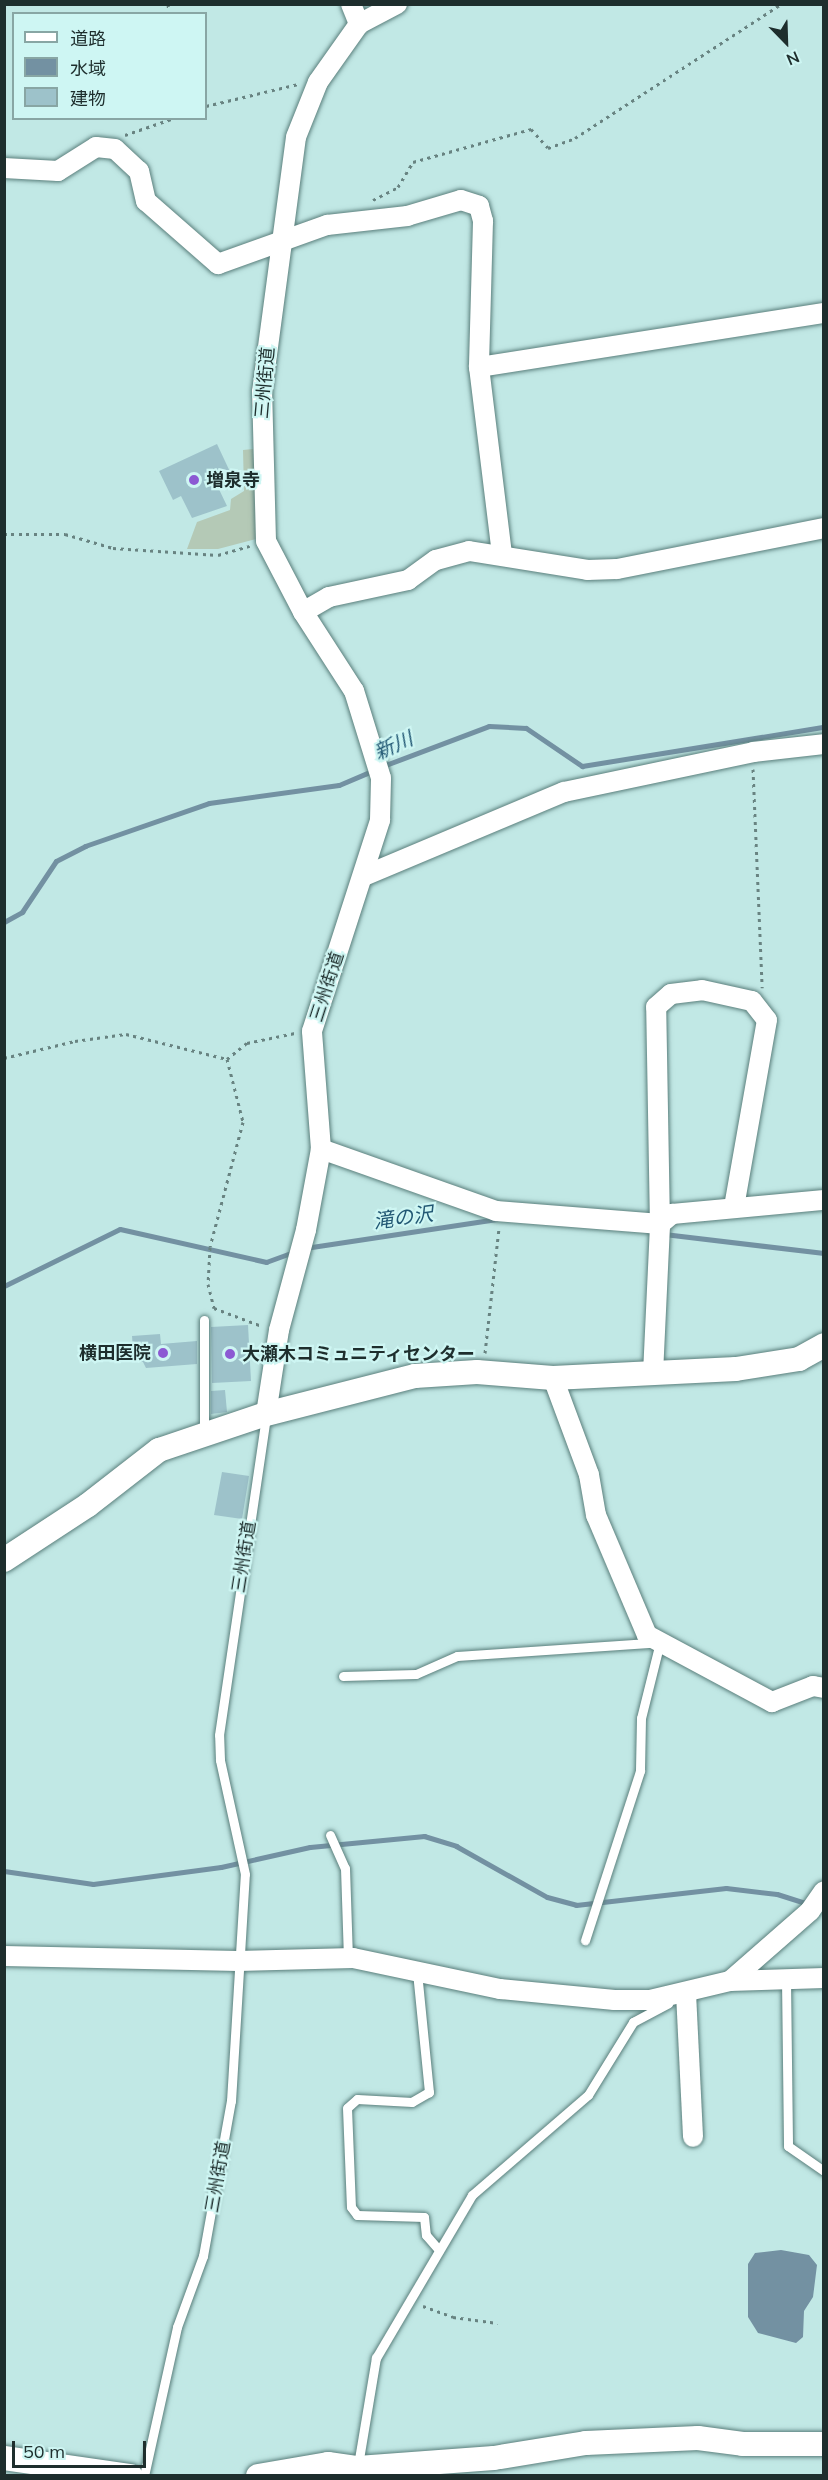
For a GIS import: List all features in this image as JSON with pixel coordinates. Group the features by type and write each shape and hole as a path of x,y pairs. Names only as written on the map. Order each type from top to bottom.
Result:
{"street":[{"path":"351,4 359,24 397,4"},
{"name":"三州街道","path":"266,1414 279,1330 304,1237 321,1149 312,1031 380,819 381,778 354,691 303,612 266,541 262,392 296,137 318,82 359,24"},
{"path":"4,168 58,171 96,147 115,149 139,171 146,201 218,264 327,225 407,216 461,200 479,206 483,221 479,367 502,554"},
{"path":"479,367 824,313"},
{"path":"303,612 329,597 408,580 436,560 469,551 502,554 587,570 617,568 824,528"},
{"path":"363,876 564,792 753,752 824,744"},
{"path":"653,1374 659,1232 656,1007 671,994 702,990 752,1001 767,1020 734,1208"},
{"path":"321,1149 496,1211 659,1232"},
{"path":"659,1232 672,1214 824,1200"},
{"path":"4,1560 88,1505 144,1459 204,1432 266,1414 415,1376 483,1372 553,1378 653,1374 773,1365 799,1359 824,1345"},
{"path":"553,1378 589,1475 596,1515 647,1635 772,1702 813,1686 824,1688"},
{"path":"730,1982 818,1900"},
{"path":"4,1956 238,1961 348,1958 416,1970 500,1989 614,2000 650,2000 730,1982 786,1977 824,1978"},
{"path":"686,1993 693,2137"},
{"path":"258,2475 328,2464 358,2468 494,2458 586,2443 698,2438 743,2444 824,2444"},
{"path":"4,2458 130,2475"}],"lane":[{"path":"204,1320 204,1432"},
{"name":"三州街道","path":"144,2475 177,2327 203,2256 231,2101 244,1870 242,1852 220,1760 219,1734 266,1414"},
{"path":"343,1676 416,1674 457,1656 660,1642 641,1718 640,1771 597,1894 585,1940"},
{"path":"331,1837 341,1853 348,1958"},
{"path":"416,1970 429,2092 411,2102 357,2099 347,2108 351,2207 357,2215 424,2217 426,2235 439,2250"},
{"path":"786,1977 788,2146 824,2171"},
{"path":"358,2468 376,2358 472,2195 588,2095 633,2022 686,1993"}],"path":[{"path":"368,203 398,187 412,162 531,129 548,148 575,138 781,4"},
{"path":"207,106 318,82"},
{"path":"96,147 169,120"},
{"path":"4,534 65,534 113,548 218,555 266,541"},
{"path":"752,1001 762,987 753,752"},
{"path":"227,1059 247,1043 312,1031"},
{"path":"4,1058 75,1041 126,1034 227,1059"},
{"path":"227,1059 243,1122 210,1247 208,1284 214,1308 230,1317 279,1330"},
{"path":"483,1372 499,1227"},
{"path":"410,2301 453,2317 498,2323"}],"green space":[{"path":"253,449 260,538 218,549 187,549 197,522 230,510 231,499 244,491 243,450"}],"water":[{"path":"781,2250 809,2255 817,2265 813,2297 804,2311 803,2337 796,2343 758,2333 748,2317 748,2264 755,2253"}],"building":[{"name":"増泉寺","path":"217,444 232,476 216,483 227,506 192,518 181,496 173,500 159,471"},
{"name":"大瀬木コミュニティセンター","path":"248,1325 251,1381 212,1383 211,1327"},
{"name":"横田医院","path":"160,1334 161,1344 197,1341 197,1364 146,1368 143,1362 134,1362 132,1336"},
{"path":"225,1390 227,1412 211,1414 211,1391"},
{"path":"222,1472 249,1476 242,1519 214,1515"}],"waterway":[{"name":"新川","path":"383,766 489,726 526,728 582,766 824,727"},
{"name":"新川","path":"4,922 22,912 56,861 85,846 209,803 339,785 374,770"},
{"name":"滝の沢","path":"305,1248 497,1219"},
{"name":"滝の沢","path":"4,1286 120,1229 266,1262 294,1252"},
{"name":"滝の沢","path":"664,1234 824,1253"},
{"path":"4,1871 93,1884 221,1867 310,1847 424,1836 456,1846 547,1897 576,1905 726,1888 777,1894 824,1909"}],"place":[{"name":"増泉寺","path":"194,480"},
{"name":"横田医院","path":"163,1353"},
{"name":"大瀬木コミュニティセンター","path":"230,1354"}]}
